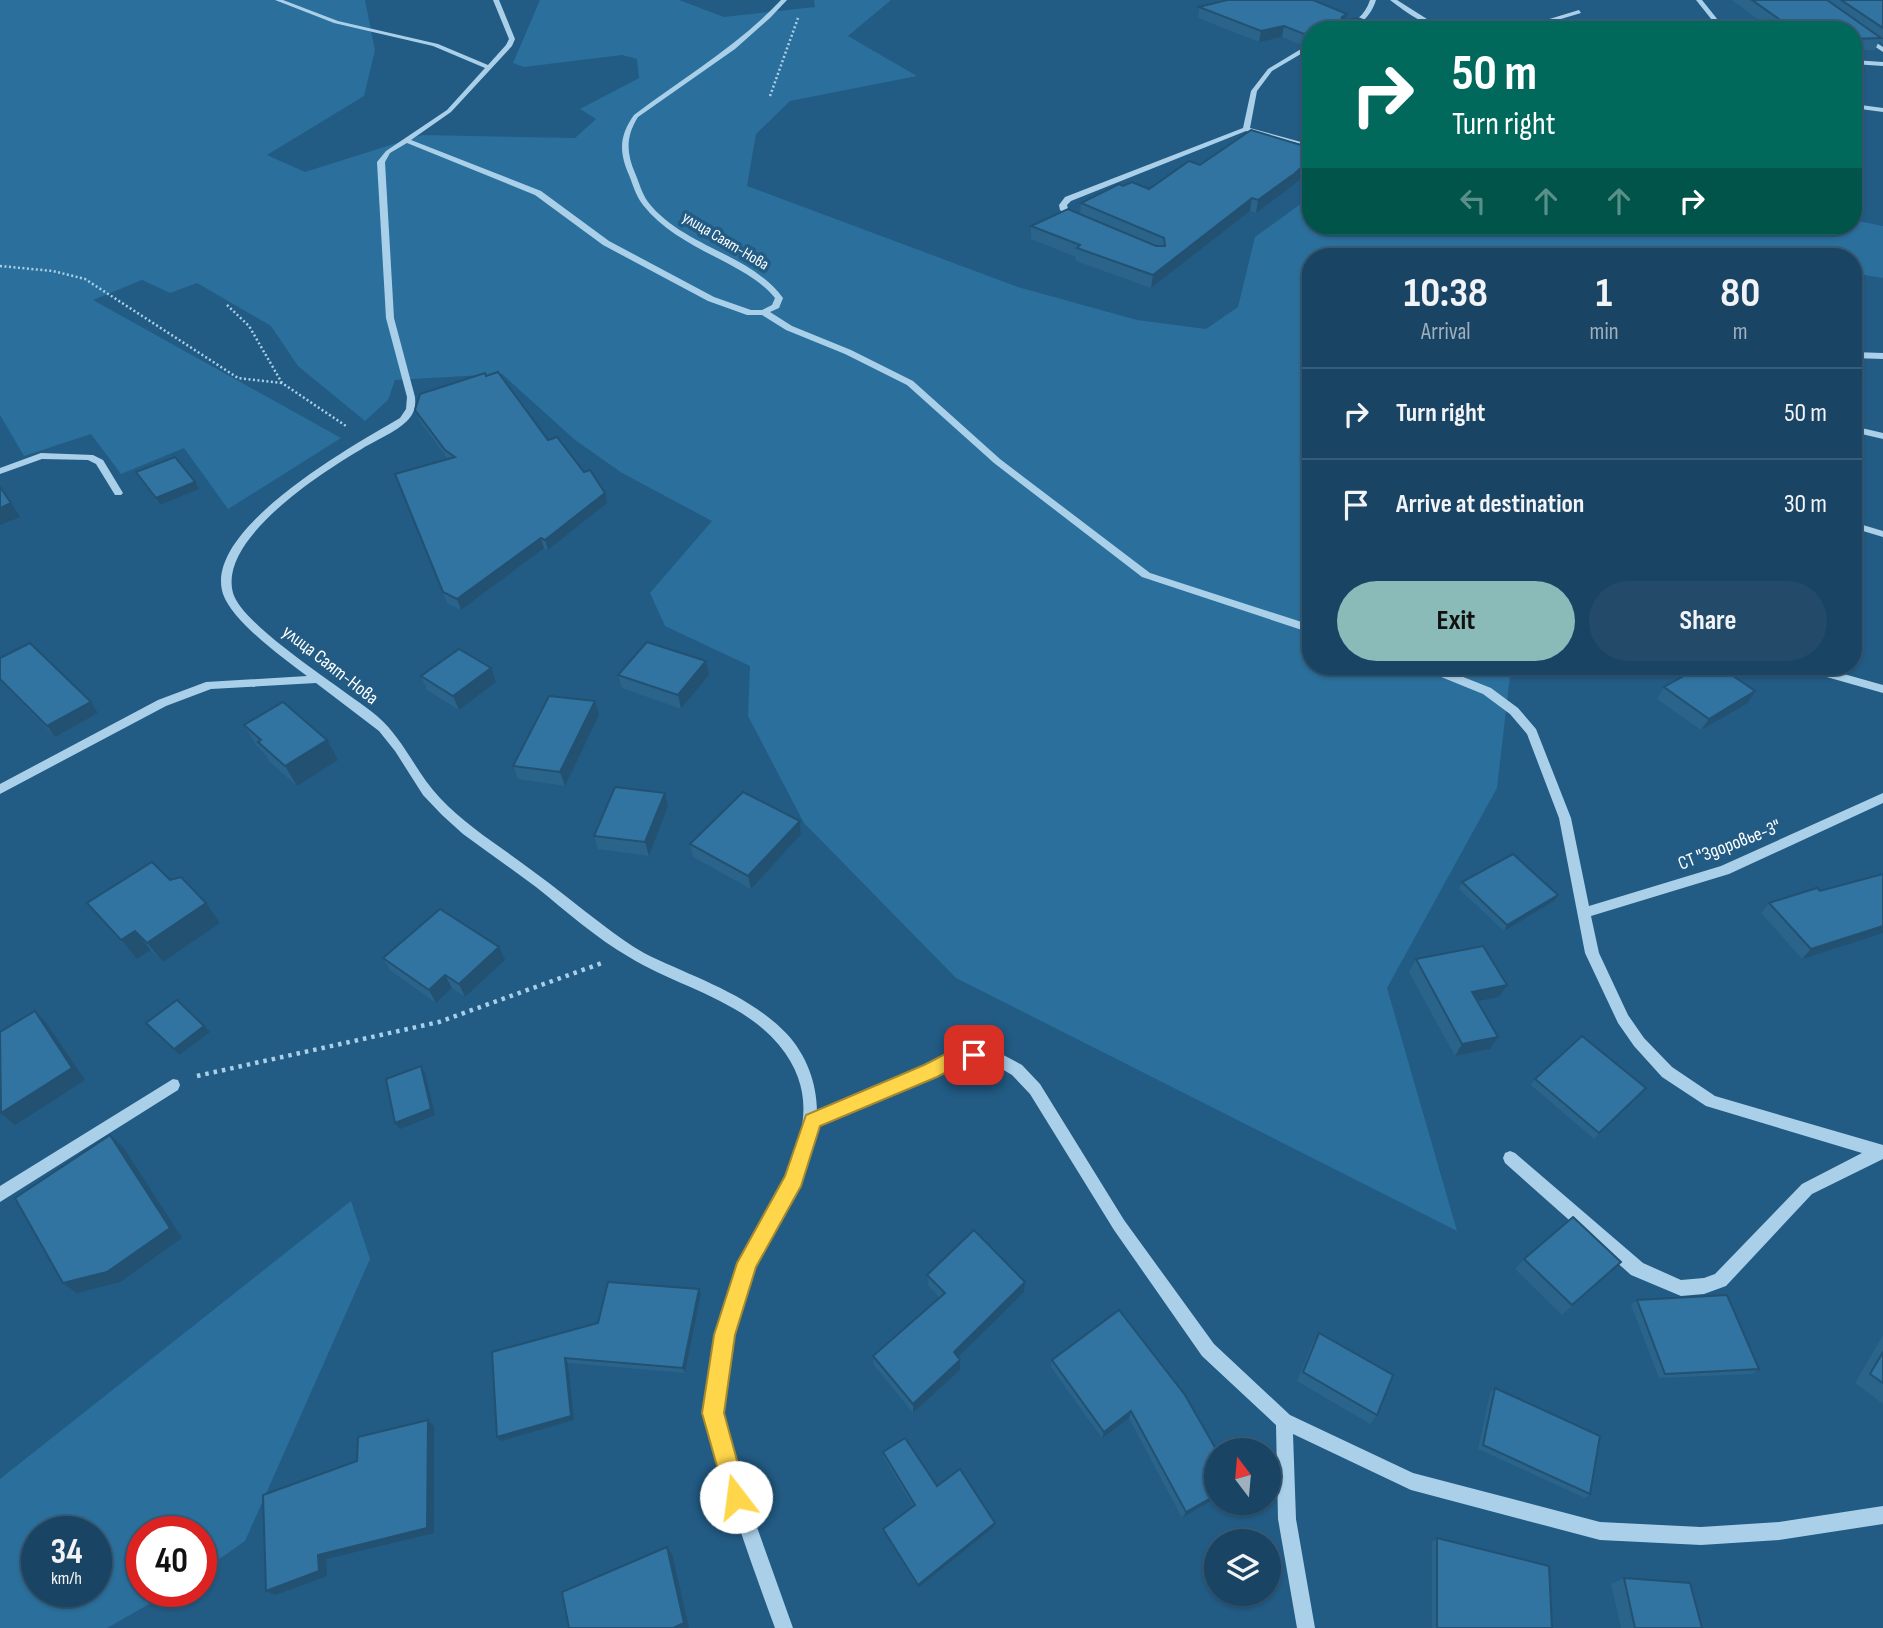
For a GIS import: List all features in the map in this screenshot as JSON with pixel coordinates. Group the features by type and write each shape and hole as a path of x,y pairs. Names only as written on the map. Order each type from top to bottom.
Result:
{"street":[{"path":"278,0 341,24 405,34 444,46 488,67"},
{"name":"улица Саят-Нова","path":"496,0 512,39 449,111 388,152 381,162 390,318 411,397 411,409 402,421 310,478 262,515 235,548 227,572 228,593 246,619 391,736 415,776 441,807 631,952 719,992 769,1027 785,1042 801,1066 810,1091 812,1121"},
{"path":"1361,21 1372,8 1373,0"},
{"path":"1393,0 1427,21"},
{"path":"1699,0 1716,21"},
{"name":"улица Саят-Нова","path":"764,312 776,306 779,298 768,284 674,228 645,203 625,159 622,142 626,128 636,116 717,60 783,2"},
{"path":"1548,21 1579,12"},
{"path":"1862,36 1883,50"},
{"path":"1299,144 1246,129 1254,90 1270,70 1302,50"},
{"path":"1862,63 1883,64"},
{"path":"1862,107 1883,110"},
{"path":"406,140 538,193 606,243 711,299 750,313 764,312"},
{"path":"1862,355 1883,356"},
{"path":"1862,431 1883,436"},
{"path":"1862,528 1883,534"},
{"path":"1448,675 1487,691 1514,711 1532,732 1564,818 1592,953 1623,1019 1639,1042 1667,1072 1711,1101 1881,1152"},
{"path":"1833,675 1883,689"},
{"path":"0,789 162,702 187,692 210,685 319,679"},
{"name":"СТ \"Здоровье-3\"","path":"1584,913 1725,870 1883,798"},
{"path":"0,1195 173,1085"},
{"path":"784,1628 736,1497 713,1413 724,1335 747,1263 794,1180 812,1121"},
{"path":"1510,1157 1637,1269 1681,1288 1704,1286 1720,1280 1807,1189 1881,1152"},
{"path":"1307,1628 1287,1519 1284,1421 1411,1481 1600,1531 1701,1536 1779,1531 1883,1516"}],"lane":[{"path":"1082,221 1064,210 1063,205 1068,199 1246,129"},
{"path":"764,312 789,328 848,352 910,383 997,461 1146,575 1302,626"},
{"path":"0,471 41,456 90,457 100,462 118,493"},
{"path":"812,1121 918,1077 959,1056 989,1054 1017,1070 1035,1089 1119,1225 1208,1350 1284,1421"}],"path":[{"path":"770,96 798,13 783,2"},
{"path":"0,266 53,271 85,279 238,378 282,383 331,414 365,443"},
{"path":"227,305 249,327 282,383"},
{"path":"173,1085 202,1074 239,1065 439,1022 513,998 631,952"}],"shaded area":[{"path":"0,0 365,0 375,50 364,96 267,155 305,172 422,135 575,138 596,119 580,109 639,78 637,59 622,55 524,67 513,63 540,0 679,0 724,17 815,7 814,0 891,0 848,36 917,76 790,101 756,134 747,186 1018,287 1137,320 1206,329 1238,307 1255,237 1302,203 1302,235 1862,235 1862,222 1883,226 1883,278 1862,274 1862,248 1302,248 1302,675 1510,675 1497,788 1387,988 1457,1231 956,978 804,823 748,716 750,666 665,626 650,593 712,521 622,473 575,440 502,374 395,380 388,400 365,421 298,366 271,326 197,283 170,293 142,280 93,300 341,438 228,509 184,448 121,474 91,434 24,456 0,415"},
{"path":"351,1201 370,1259 245,1541 217,1561 217,1516 126,1516 126,1607 144,1607 107,1628 0,1628 0,1479"}],"building":[{"path":"1227,0 1313,0 1347,14 1341,21 1302,21 1302,33 1284,26 1261,31 1199,7"},
{"path":"1752,0 1827,0 1857,21 1782,21"},
{"path":"1841,0 1883,0 1883,28"},
{"path":"1358,18 1366,21 1341,21"},
{"path":"1862,25 1881,38 1862,39"},
{"path":"1251,130 1302,145 1302,167 1294,174 1258,200 1252,198 1153,275 1077,248 1080,245 1031,226 1068,209 1156,246 1165,246 1164,238 1081,203 1119,184 1123,186 1132,182 1149,189 1189,161 1200,165"},
{"path":"498,372 548,440 557,437 584,472 590,470 605,493 545,540 541,538 457,599 443,592 395,474 455,457 445,450 415,410 420,394 485,373 486,376"},
{"path":"175,457 195,482 156,498 136,472"},
{"path":"0,487 11,503 0,508"},
{"path":"647,642 706,661 678,695 618,675"},
{"path":"30,643 91,702 47,726 0,679 0,658"},
{"path":"459,649 491,668 453,696 421,676"},
{"path":"1686,675 1732,675 1755,691 1709,719 1664,687"},
{"path":"549,696 595,701 560,772 513,766"},
{"path":"283,702 327,740 285,766 258,742 261,740 244,725"},
{"path":"615,787 665,793 645,842 594,836"},
{"path":"743,792 800,821 748,876 690,844"},
{"path":"1513,854 1558,895 1507,925 1462,882"},
{"path":"152,862 170,880 181,877 206,903 147,943 135,931 121,940 87,903"},
{"path":"1883,874 1883,926 1811,949 1769,903 1817,888 1820,891"},
{"path":"440,909 499,947 459,984 445,975 429,990 383,958"},
{"path":"1483,946 1507,985 1472,992 1498,1037 1462,1044 1416,959"},
{"path":"177,1000 204,1026 174,1049 146,1023"},
{"path":"35,1011 72,1068 1,1113 0,1032"},
{"path":"1582,1036 1646,1088 1599,1133 1535,1079"},
{"path":"421,1066 431,1109 395,1123 386,1079"},
{"path":"110,1135 170,1228 107,1272 63,1283 15,1198"},
{"path":"1573,1217 1621,1262 1572,1305 1524,1259"},
{"path":"974,1230 1025,1282 954,1352 960,1360 913,1404 873,1356 945,1293 927,1275"},
{"path":"608,1282 699,1289 683,1368 565,1358 571,1416 497,1437 492,1352 598,1323"},
{"path":"1727,1295 1759,1369 1665,1374 1637,1300"},
{"path":"1119,1310 1185,1395 1210,1438 1204,1438 1204,1502 1186,1512 1131,1411 1104,1432 1052,1360"},
{"path":"1319,1333 1393,1375 1377,1415 1303,1372"},
{"path":"1883,1352 1883,1383 1870,1374"},
{"path":"1495,1388 1600,1436 1590,1494 1483,1445"},
{"path":"428,1420 427,1528 318,1555 319,1571 266,1591 263,1495 357,1461 358,1437"},
{"path":"905,1438 937,1486 960,1469 995,1523 918,1585 883,1529 915,1505 883,1452"},
{"path":"1437,1538 1549,1566 1552,1628 1437,1628"},
{"path":"667,1547 684,1623 673,1628 569,1628 562,1592"},
{"path":"1624,1578 1690,1583 1702,1628 1635,1628"}],"route":[{"path":"736,1497 713,1413 724,1335 747,1263 794,1180 812,1121 870,1098 959,1056 974,1055"}]}
